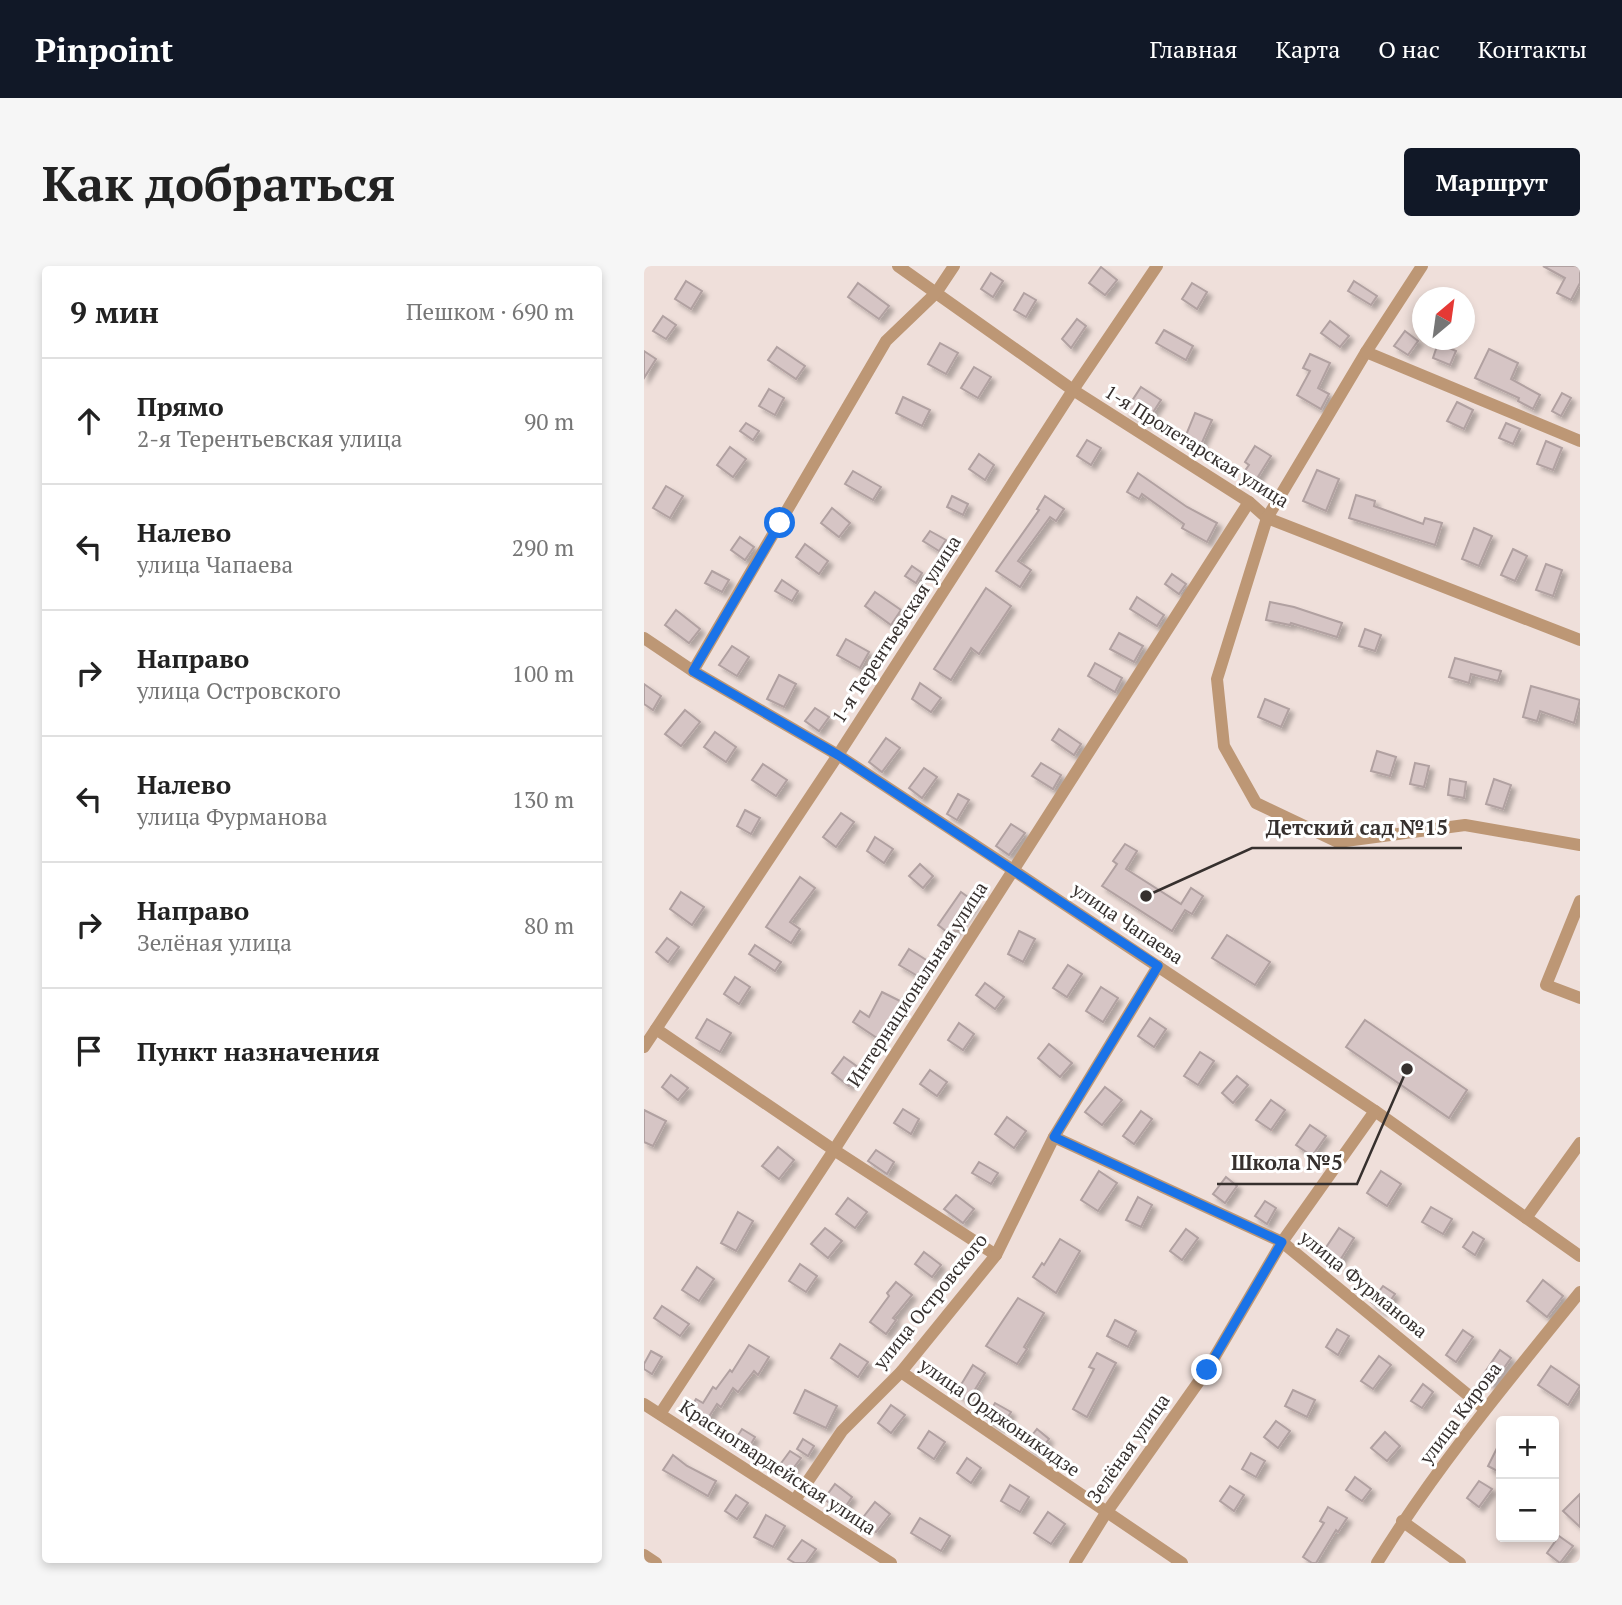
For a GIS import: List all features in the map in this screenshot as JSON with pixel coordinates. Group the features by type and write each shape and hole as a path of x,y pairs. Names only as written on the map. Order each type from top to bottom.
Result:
{"street":[{"name":"1-я Пролетарская улица","path":"898,266 1073,390 1249,502 1267,518 1580,640"},
{"path":"693,671 886,341 936,292 954,266"},
{"name":"1-я Терентьевская улица","path":"644,1047 838,755 1073,390 1157,266"},
{"path":"1422,266 1366,352 1267,518 1217,679 1224,746 1256,803 1338,842 1465,825 1580,845"},
{"path":"1366,352 1580,441"},
{"name":"Интернациональная улица","path":"660,1414 834,1150 1249,502"},
{"name":"улица Чапаева","path":"644,638 693,671 838,755 1013,870 1375,1111 1580,1256"},
{"path":"1580,901 1546,985 1580,998"},
{"name":"улица Островского","path":"795,1500 842,1431 901,1372 996,1255 1054,1137 1158,966"},
{"path":"656,1029 834,1150 996,1255"},
{"name":"Зелёная улица","path":"1075,1563 1106,1513 1207,1370 1282,1242 1375,1111"},
{"name":"улица Фурманова","path":"1054,1137 1282,1242 1485,1409"},
{"path":"1526,1218 1580,1143"},
{"name":"улица Кирова","path":"1377,1563 1402,1521 1485,1409 1580,1292"},
{"name":"улица Орджоникидзе","path":"901,1372 1182,1563"},
{"name":"Красногвардейская улица","path":"644,1404 891,1563"},
{"path":"1402,1521 1460,1563"},
{"path":"644,1555 656,1563"}],"building":[{"path":"1543,266 1580,268 1580,283 1571,300 1557,293 1565,278"},
{"path":"1101,267 1117,280 1105,295 1089,283"},
{"path":"991,273 1003,281 993,297 981,289"},
{"path":"686,281 702,291 691,309 675,299"},
{"path":"1354,281 1377,296 1371,305 1348,291"},
{"path":"858,283 889,306 879,319 848,297"},
{"path":"1192,283 1207,292 1197,309 1182,299"},
{"path":"1024,293 1036,300 1026,317 1014,310"},
{"path":"663,316 676,325 666,339 653,331"},
{"path":"1077,319 1086,326 1071,348 1062,339"},
{"path":"1330,321 1349,336 1340,347 1321,333"},
{"path":"1164,330 1193,346 1186,360 1156,343"},
{"path":"1405,331 1412,336 1412,349 1408,355 1394,346"},
{"path":"940,343 958,353 946,374 928,364"},
{"path":"777,347 805,366 796,379 768,360"},
{"path":"1489,349 1518,363 1511,379 1540,395 1533,409 1518,401 1519,398 1475,378"},
{"path":"1436,350 1456,351 1450,365 1433,358"},
{"path":"644,351 656,359 644,378"},
{"path":"1310,354 1330,363 1318,388 1329,394 1321,409 1297,395 1310,371 1303,368"},
{"path":"974,367 991,377 978,398 961,388"},
{"path":"1141,387 1161,400 1146,423 1126,410"},
{"path":"769,389 784,398 775,415 759,406"},
{"path":"1562,393 1571,398 1561,416 1552,411"},
{"path":"903,397 930,410 922,426 896,413"},
{"path":"1457,402 1473,410 1464,429 1447,421"},
{"path":"1195,413 1212,420 1200,447 1184,440"},
{"path":"746,423 759,431 753,440 740,431"},
{"path":"1506,423 1520,429 1513,444 1499,438"},
{"path":"1087,440 1101,448 1091,465 1077,456"},
{"path":"1546,441 1562,448 1553,470 1537,464"},
{"path":"1255,446 1271,456 1256,480 1244,472 1249,465 1245,462"},
{"path":"730,447 746,459 733,477 717,465"},
{"path":"979,454 994,465 985,480 969,469"},
{"path":"1317,470 1339,479 1326,511 1303,501"},
{"path":"853,471 881,487 873,500 845,484"},
{"path":"1138,473 1187,507 1217,523 1207,542 1182,528 1184,524 1142,494 1139,499 1127,492"},
{"path":"666,486 683,496 670,518 653,508"},
{"path":"1356,495 1375,501 1374,506 1423,524 1425,518 1442,523 1435,545 1349,518"},
{"path":"952,496 968,504 963,515 947,507"},
{"path":"1045,496 1064,509 1056,521 1050,517 1018,561 1031,570 1020,587 996,571 1039,510 1037,509"},
{"path":"832,508 850,523 839,537 821,523"},
{"path":"1474,528 1492,536 1479,566 1462,559"},
{"path":"930,531 946,540 939,551 923,541"},
{"path":"740,537 754,547 745,560 731,550"},
{"path":"805,544 828,561 819,574 796,557"},
{"path":"1513,549 1527,556 1515,581 1501,575"},
{"path":"1546,564 1562,570 1553,596 1536,590"},
{"path":"912,566 922,573 916,583 905,576"},
{"path":"712,571 729,580 722,592 705,583"},
{"path":"1172,574 1186,584 1179,594 1165,584"},
{"path":"782,580 798,591 792,601 775,591"},
{"path":"986,588 1011,606 979,654 971,648 951,680 934,669"},
{"path":"875,592 901,610 891,625 865,606"},
{"path":"1137,597 1164,615 1157,626 1130,609"},
{"path":"1270,602 1342,623 1337,637 1291,623 1290,625 1266,620"},
{"path":"676,610 700,629 689,643 665,625"},
{"path":"1365,629 1381,635 1375,651 1359,646"},
{"path":"1119,633 1143,646 1134,662 1110,649"},
{"path":"846,639 869,652 860,668 837,655"},
{"path":"732,646 749,657 737,676 719,665"},
{"path":"1455,658 1501,671 1498,681 1471,674 1469,683 1449,677"},
{"path":"1095,663 1122,678 1115,692 1088,676"},
{"path":"779,675 796,684 784,707 767,699"},
{"path":"920,683 941,698 931,712 912,699"},
{"path":"644,684 661,696 653,710 644,704"},
{"path":"1531,686 1580,700 1574,723 1540,711 1537,721 1523,717"},
{"path":"1265,699 1289,709 1281,727 1258,717"},
{"path":"815,708 829,717 819,731 805,721"},
{"path":"685,710 700,722 681,746 665,734"},
{"path":"1059,729 1081,744 1074,755 1052,740"},
{"path":"715,732 736,747 726,762 704,747"},
{"path":"886,738 900,748 882,772 869,762"},
{"path":"1377,751 1396,757 1390,776 1371,771"},
{"path":"1041,763 1061,775 1053,789 1032,776"},
{"path":"1415,763 1429,766 1424,787 1410,784"},
{"path":"763,764 787,780 776,796 752,780"},
{"path":"924,768 937,777 922,798 909,788"},
{"path":"1450,779 1466,782 1464,798 1448,795"},
{"path":"1494,779 1511,785 1503,809 1486,804"},
{"path":"958,794 969,800 957,820 947,814"},
{"path":"745,810 760,818 751,834 737,826"},
{"path":"841,813 854,822 836,847 823,837"},
{"path":"1011,824 1025,833 1009,855 996,846"},
{"path":"875,837 893,849 884,863 867,851"},
{"path":"1125,844 1137,851 1126,869 1181,904 1191,888 1203,896 1192,914 1185,910 1172,931 1102,886 1117,864 1113,861"},
{"path":"920,864 933,876 923,888 909,876"},
{"path":"800,877 815,888 790,922 800,929 791,943 766,927"},
{"path":"681,892 704,907 692,925 670,909"},
{"path":"961,892 975,902 951,935 938,925"},
{"path":"1019,931 1035,939 1023,962 1008,954"},
{"path":"1227,935 1270,962 1255,985 1212,958"},
{"path":"667,938 679,947 668,962 656,952"},
{"path":"755,945 781,962 775,971 749,954"},
{"path":"909,949 931,963 921,978 899,965"},
{"path":"1068,965 1082,974 1067,997 1053,988"},
{"path":"735,977 750,987 739,1004 724,994"},
{"path":"985,983 1004,997 995,1009 976,995"},
{"path":"1101,987 1118,998 1103,1022 1086,1011"},
{"path":"882,992 902,1002 880,1040 853,1022 860,1011 869,1017"},
{"path":"1150,1018 1166,1029 1154,1047 1138,1036"},
{"path":"707,1019 731,1033 720,1052 696,1038"},
{"path":"1365,1020 1467,1090 1449,1118 1346,1047"},
{"path":"959,1023 974,1034 963,1050 948,1040"},
{"path":"1049,1044 1072,1063 1060,1077 1038,1058"},
{"path":"1200,1052 1214,1061 1198,1085 1184,1076"},
{"path":"844,1057 862,1070 849,1086 832,1073"},
{"path":"930,1070 947,1082 937,1096 920,1084"},
{"path":"671,1075 688,1088 678,1100 662,1087"},
{"path":"1237,1076 1248,1085 1233,1103 1222,1093"},
{"path":"1105,1087 1122,1100 1102,1125 1085,1112"},
{"path":"1271,1100 1285,1110 1271,1130 1256,1120"},
{"path":"903,1109 919,1119 911,1134 894,1123"},
{"path":"644,1110 666,1121 653,1146 644,1142"},
{"path":"1141,1111 1152,1119 1134,1144 1123,1136"},
{"path":"1007,1117 1026,1131 1014,1148 995,1134"},
{"path":"1310,1125 1326,1136 1312,1156 1296,1145"},
{"path":"778,1147 794,1160 779,1179 762,1166"},
{"path":"876,1150 894,1162 887,1174 868,1161"},
{"path":"979,1162 998,1173 991,1184 972,1173"},
{"path":"1099,1171 1117,1183 1098,1211 1081,1200"},
{"path":"1381,1171 1401,1184 1387,1206 1367,1193"},
{"path":"1226,1177 1237,1186 1225,1203 1213,1194"},
{"path":"956,1195 974,1209 963,1223 944,1209"},
{"path":"1138,1197 1152,1205 1141,1227 1126,1220"},
{"path":"848,1198 867,1212 855,1228 836,1214"},
{"path":"1265,1201 1276,1208 1267,1224 1255,1216"},
{"path":"1431,1207 1452,1219 1443,1234 1422,1222"},
{"path":"738,1212 753,1221 736,1251 721,1243"},
{"path":"825,1228 842,1241 828,1258 811,1244"},
{"path":"1339,1228 1354,1238 1337,1265 1321,1255"},
{"path":"1186,1229 1198,1238 1182,1260 1170,1251"},
{"path":"1473,1232 1484,1239 1475,1255 1463,1247"},
{"path":"1060,1239 1080,1251 1056,1293 1033,1277"},
{"path":"924,1252 941,1265 932,1277 915,1264"},
{"path":"800,1264 817,1276 806,1292 789,1281"},
{"path":"697,1267 714,1279 699,1301 682,1290"},
{"path":"1543,1280 1563,1296 1547,1317 1527,1301"},
{"path":"896,1282 912,1295 893,1318 896,1320 886,1334 870,1322"},
{"path":"1383,1286 1395,1294 1383,1311 1371,1302"},
{"path":"1018,1298 1044,1313 1017,1364 986,1346"},
{"path":"662,1306 689,1324 680,1336 654,1318"},
{"path":"1115,1320 1136,1331 1128,1347 1107,1336"},
{"path":"1337,1329 1349,1336 1338,1355 1326,1347"},
{"path":"1463,1330 1473,1337 1456,1362 1446,1355"},
{"path":"840,1344 868,1362 858,1377 831,1358"},
{"path":"749,1345 769,1357 758,1375 754,1371 738,1392 733,1388 721,1407 717,1404 705,1423 688,1412 696,1399 703,1403 713,1387 716,1389 730,1370 732,1372"},
{"path":"1500,1350 1511,1358 1492,1385 1481,1378"},
{"path":"651,1351 662,1357 652,1374 644,1369"},
{"path":"1097,1353 1116,1363 1087,1417 1073,1409 1094,1369 1089,1367"},
{"path":"1379,1356 1391,1365 1373,1389 1361,1381"},
{"path":"973,1365 985,1373 968,1401 956,1393"},
{"path":"1551,1366 1580,1386 1568,1405 1538,1385"},
{"path":"1423,1384 1433,1392 1422,1408 1411,1401"},
{"path":"805,1390 837,1406 826,1428 794,1413"},
{"path":"1293,1390 1315,1400 1307,1417 1285,1406"},
{"path":"995,1403 1011,1412 1001,1428 986,1419"},
{"path":"891,1405 905,1415 891,1433 878,1423"},
{"path":"1276,1421 1290,1431 1278,1448 1264,1437"},
{"path":"742,1429 755,1437 747,1451 733,1443"},
{"path":"1037,1429 1049,1439 1037,1454 1025,1444"},
{"path":"929,1431 945,1442 934,1459 918,1448"},
{"path":"1385,1432 1400,1446 1387,1461 1371,1448"},
{"path":"803,1439 814,1446 808,1456 797,1449"},
{"path":"1496,1450 1496,1470 1488,1466"},
{"path":"790,1451 801,1458 789,1474 779,1466"},
{"path":"1251,1453 1265,1461 1256,1477 1242,1469"},
{"path":"673,1455 687,1466 716,1481 708,1496 663,1470"},
{"path":"967,1458 981,1468 971,1483 957,1473"},
{"path":"1355,1477 1371,1489 1362,1501 1346,1490"},
{"path":"1479,1481 1492,1489 1479,1507 1467,1498"},
{"path":"835,1484 852,1497 842,1512 824,1499"},
{"path":"1010,1485 1029,1497 1020,1512 1001,1501"},
{"path":"1230,1486 1244,1495 1234,1511 1220,1501"},
{"path":"1580,1494 1580,1527 1563,1511"},
{"path":"736,1495 748,1503 737,1519 725,1511"},
{"path":"875,1502 890,1514 876,1532 861,1520"},
{"path":"1328,1507 1347,1518 1338,1532 1336,1530 1316,1563 1312,1563 1303,1557 1324,1523 1320,1521"},
{"path":"1048,1512 1065,1524 1051,1544 1034,1533"},
{"path":"766,1515 785,1526 773,1547 754,1537"},
{"path":"920,1518 950,1536 941,1551 911,1533"},
{"path":"1559,1536 1573,1546 1560,1563 1547,1553 1555,1542 1559,1542"},
{"path":"802,1540 816,1549 806,1563 795,1563 788,1559"}],"place":[{"name":"Детский сад №15","path":"1146,896"},
{"name":"Школа №5","path":"1407,1069"}],"route":[{"path":"780,523 693,671 838,755 1158,966 1054,1137 1282,1242 1207,1370"}]}
